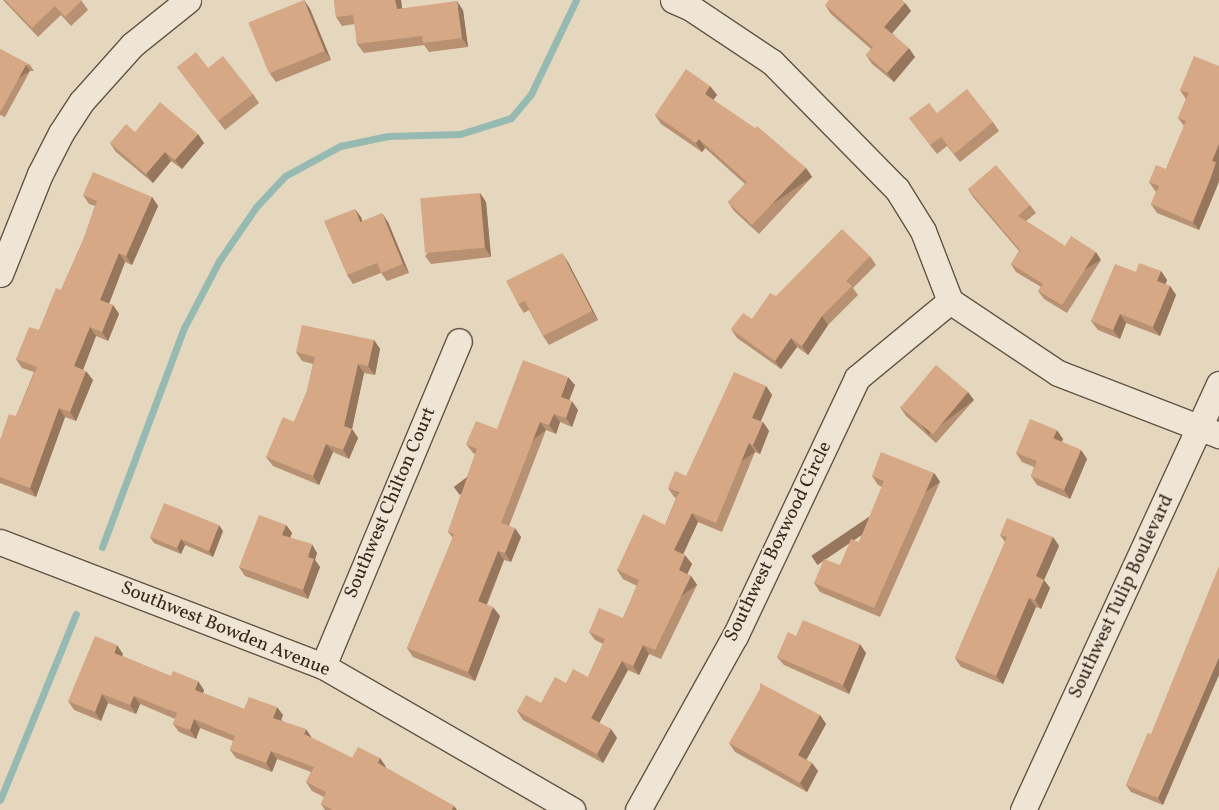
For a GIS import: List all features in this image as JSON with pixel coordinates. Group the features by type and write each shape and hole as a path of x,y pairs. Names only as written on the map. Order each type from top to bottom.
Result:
{"street":[{"path":"0,274 40,174 61,133 82,101 132,45 188,0"},
{"path":"673,0 691,8 772,62 897,188 923,231 950,301 1058,373 1210,431"},
{"name":"Southwest Boxwood Circle","path":"638,810 735,636 857,378 950,301"},
{"name":"Southwest Chilton Court","path":"323,666 459,341"},
{"name":"Southwest Tulip Boulevard","path":"1024,810 1210,431 1219,384"},
{"name":"Southwest Bowden Avenue","path":"0,542 323,666 572,810"}],"building":[{"path":"5,0 81,1 65,17 55,6 32,28"},
{"path":"304,0 325,51 269,73 248,22"},
{"path":"334,0 395,0 397,9 457,1 462,38 423,43 422,36 357,44 353,15 336,17"},
{"path":"829,0 902,0 905,3 884,27 909,48 887,73 866,55 873,47 825,5"},
{"path":"0,49 30,65 26,65 1,111 0,111"},
{"path":"196,52 208,68 223,56 253,94 218,121 177,67"},
{"path":"1194,56 1219,66 1219,144 1212,161 1216,162 1210,180 1193,222 1151,204 1159,186 1149,182 1156,165 1166,169 1186,121 1178,118 1189,93 1180,90"},
{"path":"686,69 710,86 705,94 755,128 757,126 806,168 752,225 728,202 747,182 699,139 696,143 655,115"},
{"path":"967,89 993,122 954,154 941,137 930,145 909,118 929,103 937,113"},
{"path":"160,102 198,134 175,160 165,152 146,174 110,143 126,124 135,132"},
{"path":"996,165 1030,205 1018,216 1065,246 1071,236 1096,252 1062,305 1038,291 1043,284 1011,264 1020,250 968,189"},
{"path":"93,172 152,197 126,256 119,253 100,300 113,305 102,332 90,327 74,366 86,371 70,412 59,408 30,488 0,477 0,440 9,414 16,416 37,367 16,359 29,327 39,330 56,288 61,290 84,238 97,201 83,195"},
{"path":"480,193 485,248 425,253 420,198"},
{"path":"355,209 360,222 382,213 403,264 381,273 377,263 347,275 324,221"},
{"path":"842,229 870,256 846,281 852,286 822,316 802,346 791,338 775,361 731,329 743,313 752,319 770,293 776,296"},
{"path":"562,253 592,311 543,336 525,301 518,304 506,281"},
{"path":"1139,263 1161,271 1157,281 1170,286 1153,327 1120,314 1113,330 1091,321 1115,264 1136,272"},
{"path":"302,325 374,340 368,366 358,364 344,426 352,429 343,450 326,444 313,476 266,457 283,417 294,422 307,391 315,357 296,352"},
{"path":"523,360 568,377 561,397 572,401 566,418 554,414 549,425 540,422 501,523 515,528 505,553 498,551 478,601 493,607 468,672 407,648 454,534 448,532 477,449 466,444 476,421 497,429"},
{"path":"936,365 968,392 933,434 901,407"},
{"path":"734,372 766,386 752,418 763,422 753,445 749,443 716,523 692,513 674,550 685,555 679,570 691,576 655,650 643,645 633,666 622,661 591,718 611,729 597,754 517,711 526,695 541,703 555,677 566,683 573,669 588,677 605,639 589,632 599,608 623,618 639,580 617,570 643,514 665,525 679,492 668,488 675,471 686,476"},
{"path":"1030,419 1057,430 1053,438 1081,450 1064,490 1031,476 1037,461 1016,453"},
{"path":"881,452 934,473 874,608 814,583 824,559 840,565 851,539 859,542 884,481 872,476"},
{"path":"164,503 219,525 209,551 181,539 177,548 150,537"},
{"path":"259,515 286,525 282,535 312,544 308,557 314,559 303,590 239,567"},
{"path":"1007,518 1053,537 1036,576 1044,580 1035,600 1029,598 996,676 955,658 1007,537 1000,535"},
{"path":"1219,566 1219,657 1158,798 1126,785 1148,733 1151,734"},
{"path":"803,620 860,644 843,685 777,657 788,632 796,636"},
{"path":"95,636 117,645 114,653 171,676 173,671 198,681 195,690 244,709 249,697 277,707 273,718 306,729 304,734 352,758 358,747 380,758 378,763 454,806 452,810 333,810 321,804 326,792 306,782 314,767 271,751 266,763 230,750 235,736 194,719 190,730 173,724 177,713 134,696 130,705 102,694 95,712 68,701"},
{"path":"760,683 820,715 798,755 812,763 800,783 729,743 760,689"}],"waterway":[{"path":"102,547 184,328 219,261 256,207 285,176 340,146 388,136 460,134 511,118 531,94 576,0"},
{"path":"0,800 76,614"}]}
